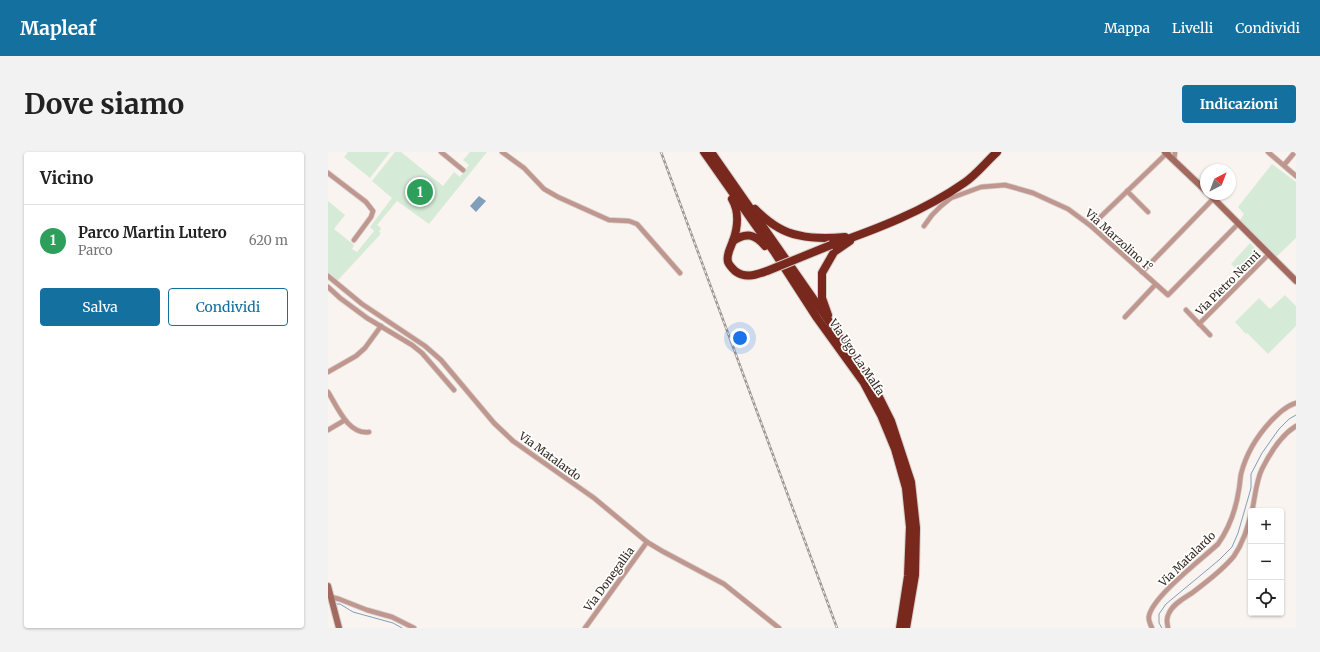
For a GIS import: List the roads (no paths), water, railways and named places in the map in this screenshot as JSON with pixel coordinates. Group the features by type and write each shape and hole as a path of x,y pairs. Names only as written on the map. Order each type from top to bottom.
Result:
{"highway":[{"path":"704,152 707,162 735,204 737,220 733,240 728,252 728,262 732,269 742,276 752,276 767,271 922,208 964,183 997,152"},
{"name":"Via Ugo La Malfa","path":"704,152 775,253 817,318 864,383 881,415 895,449 906,488 910,527 908,576 900,628"},
{"name":"Via Ugo La Malfa","path":"711,152 833,327 879,397 891,422 911,482 916,528 915,575 906,628"},
{"path":"744,200 780,229 797,235 819,238 861,234"},
{"path":"833,327 822,298 822,273 834,252 861,234"},
{"path":"733,240 746,235 755,236 768,250 775,253"}],"main road":[{"path":"1167,152 1200,185"},
{"path":"1215,200 1296,281"},
{"path":"328,586 339,628"}],"street":[{"path":"441,152 463,170"},
{"path":"502,152 524,168 544,189 558,197 609,220 629,221 637,224 680,273"},
{"path":"1091,226 1167,152"},
{"path":"1174,152 1174,160"},
{"path":"1268,152 1296,176"},
{"path":"1284,165 1295,152"},
{"path":"328,173 366,202 373,212 354,240"},
{"name":"Via Marzolino 1°","path":"924,226 932,215 951,198 981,187 1005,185 1033,193 1068,209 1091,226 1155,285 1168,295 1238,224"},
{"path":"1127,191 1148,212"},
{"path":"1142,272 1207,200"},
{"name":"Via Pietro Nenni","path":"1199,324 1269,254"},
{"name":"Via Matalardo","path":"328,276 362,304 425,346 446,366 494,423 513,441 594,498 647,542 724,584 779,628"},
{"path":"1125,317 1155,285"},
{"path":"328,287 351,306 412,344 422,353 454,390"},
{"path":"1186,310 1210,335"},
{"path":"328,372 356,356 365,348 381,326"},
{"path":"328,392 345,420 355,429 367,432"},
{"name":"Via Matalardo","path":"1152,628 1149,614 1155,604 1165,592 1218,544 1224,535 1234,513 1241,476 1251,448 1264,428 1276,415 1296,403"},
{"path":"328,430 345,420"},
{"path":"1252,508 1262,469 1281,438 1296,426"},
{"path":"1168,628 1166,619 1169,612 1175,605 1223,568 1242,542 1248,522"},
{"name":"Via Donegallia","path":"585,628 647,542"},
{"path":"332,598 392,617 414,628"},
{"path":"328,613 335,609"}],"water":[{"path":"479,196 486,201 476,212 470,206"}],"waterway":[{"path":"1162,628 1159,623 1159,614 1166,604 1219,560 1232,547 1238,533 1251,488 1251,474 1262,453 1279,429 1289,419 1296,415"},
{"path":"336,604 340,604 353,612 393,623 402,628"}],"railway":[{"path":"661,152 837,628"}],"place":[{"name":"Parco Martin Lutero","path":"420,192"}]}
